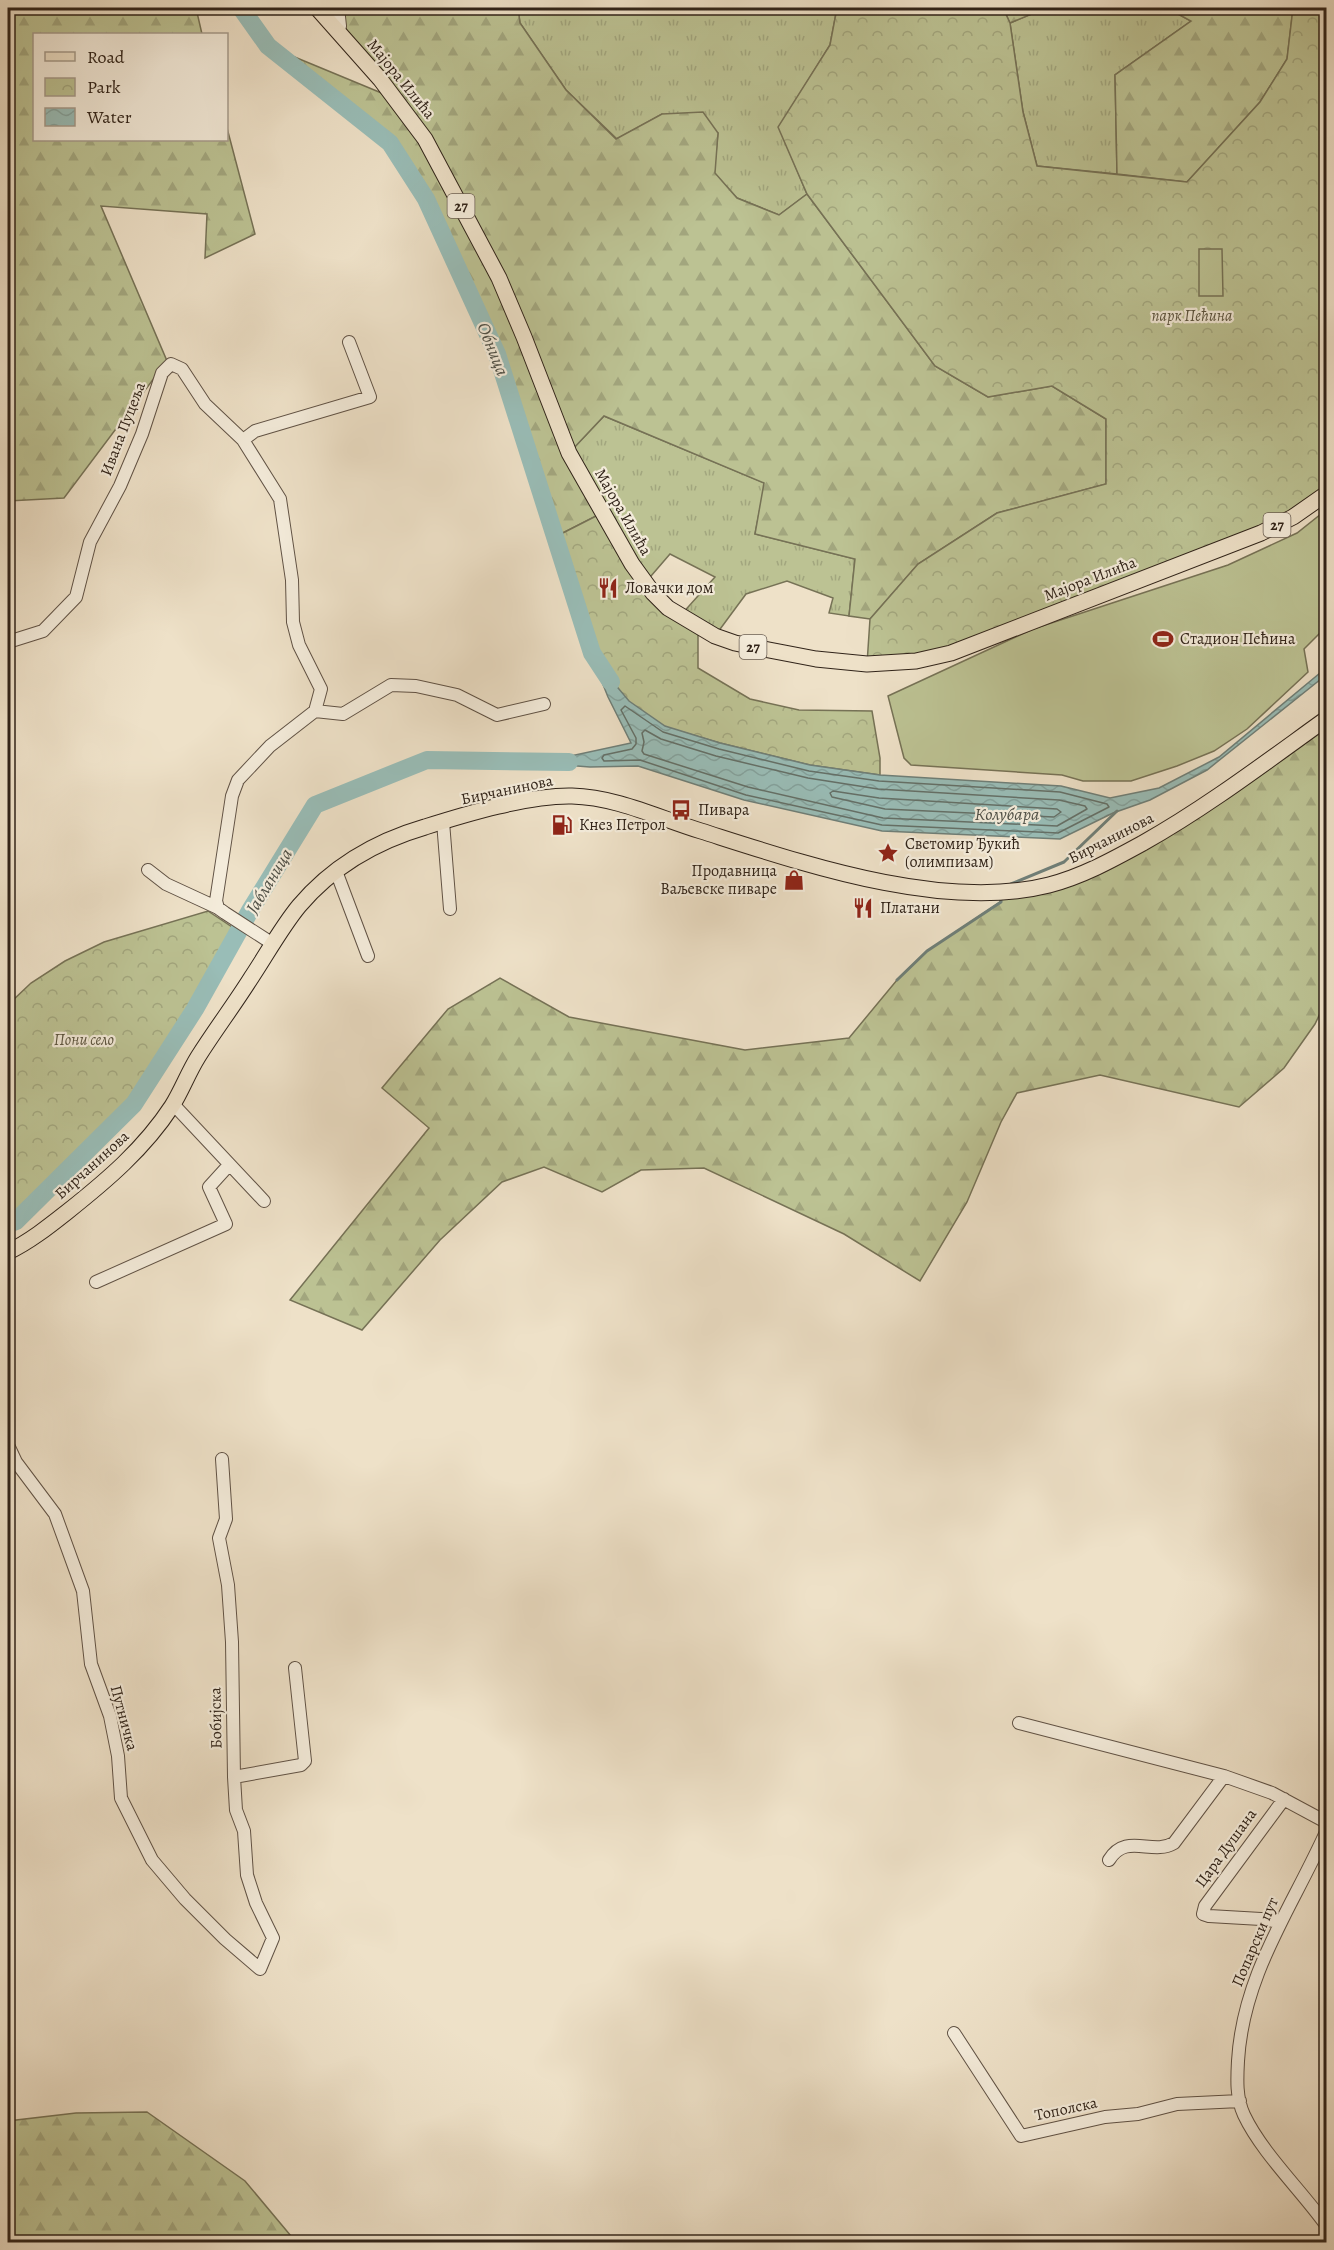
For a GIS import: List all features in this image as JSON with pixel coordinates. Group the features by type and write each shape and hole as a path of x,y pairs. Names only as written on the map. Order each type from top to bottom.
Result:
{"main road":[{"name":"Мајора Илића","path":"317,8 398,100 425,139 503,288 569,453 638,574 668,608 698,628 715,636 769,650 847,663 901,663 934,658 1261,533 1293,517 1326,494"},
{"name":"Бирчанинова","path":"8,1252 49,1226 114,1174 137,1151 173,1104 197,1059 300,906 336,871 364,852 397,837 443,822 534,799 558,796 585,797 613,802 701,831 871,879 930,889 984,892 1021,890 1064,881 1106,864 1192,813 1326,720"}],"street":[{"path":"338,8 340,26 338,32"},
{"path":"243,440 255,431 370,397 349,342"},
{"name":"Ивана Пуцеља","path":"8,642 43,631 76,597 90,542 120,486 142,434 162,374 171,364 182,369 205,404 243,440 280,499 292,580 293,622 299,645 321,689 315,711"},
{"path":"219,905 232,796 238,780 270,746 315,711 343,714 391,685 416,686 457,695 497,715 544,704"},
{"path":"443,822 450,909"},
{"path":"148,870 166,884 219,905 273,944"},
{"path":"336,871 368,956"},
{"path":"173,1104 264,1201"},
{"path":"96,1282 226,1224 209,1187 229,1165"},
{"name":"Путничка","path":"8,1445 16,1462 55,1514 83,1591 91,1664 110,1716 118,1756 122,1798 152,1860 185,1899 225,1939 260,1969"},
{"name":"Бобијска","path":"222,1459 226,1519 219,1538 228,1584 232,1642 236,1810 244,1831 247,1875 256,1903 273,1938 260,1969"},
{"path":"234,1777 302,1765 305,1761 295,1668"},
{"path":"1019,1723 1224,1776 1284,1799 1326,1822"},
{"path":"1108,1860 1117,1849 1126,1846 1168,1846 1173,1843 1224,1776"},
{"name":"Цара Душана","path":"1280,1922 1205,1916 1203,1912 1205,1906 1284,1799"},
{"name":"Попарски пут","path":"1326,1832 1263,1959 1245,2012 1239,2052 1240,2101 1244,2115 1255,2134 1326,2225"},
{"name":"Тополска","path":"954,2033 1021,2136 1105,2117 1138,2114 1177,2103 1240,2101"}],"green space":[{"path":"8,8 196,8 202,33 33,33 33,141 228,141 228,132 255,234 205,258 207,214 101,206 167,361 64,498 8,501"},
{"path":"317,8 518,8 520,23 566,90 616,139 662,114 703,112 718,133 715,173 737,198 779,215 807,194 935,366 988,397 1052,386 1106,419 1106,484 997,513 918,564 870,619 849,616 855,559 755,534 764,483 604,416 569,453 602,513 555,537 497,354 426,199 390,143 268,46 396,99"},
{"path":"518,8 837,8 830,45 779,127 807,194 779,215 737,198 714,173 718,133 662,114 617,139 566,90 520,23"},
{"name":"парк Пећина","path":"837,8 1003,8 1010,23 1023,112 1037,166 1187,182 1260,102 1287,59 1293,8 1326,8 1326,492 1290,518 928,660 867,664 870,619 918,564 997,513 1106,484 1106,419 1052,386 988,397 935,366 807,194 778,127 830,45"},
{"path":"1003,8 1046,8 1010,23"},
{"path":"1046,8 1167,8 1191,21 1115,75 1117,174 1037,166 1023,112 1010,23"},
{"path":"1167,8 1293,8 1287,59 1260,102 1187,182 1117,174 1115,75 1191,21"},
{"path":"1199,249 1222,249 1223,296 1199,296"},
{"path":"604,416 765,483 755,534 855,559 849,616 829,613 833,598 787,581 746,594 715,636 680,616 715,577 670,554 645,583 569,453"},
{"name":"Стадион Пећина","path":"1326,510 1326,627 1304,649 1308,672 1247,729 1214,751 1131,781 1083,781 1062,775 911,765 904,758 888,696 1033,629 1228,565 1297,533"},
{"path":"602,513 638,574 698,628 698,668 750,699 799,710 872,711 880,758 880,775 810,765 720,743 665,727 629,702 592,657 555,537"},
{"path":"1326,719 1326,1001 1315,1024 1284,1068 1239,1107 1100,1075 1017,1093 1001,1122 967,1202 920,1281 844,1234 704,1168 641,1170 602,1192 544,1167 502,1182 440,1240 362,1330 290,1300 429,1128 382,1088 448,1009 500,978 569,1017 745,1050 849,1038 897,980 927,951 1000,902 1001,892 1087,872"},
{"name":"Пони село","path":"208,911 238,931 195,1009 134,1104 16,1221 8,1224 8,1009 10,1003 31,983 65,961 104,942"},
{"path":"147,2112 245,2181 296,2242 8,2242 8,2121 76,2113"}],"water":[{"name":"Колубара","path":"592,657 629,701 665,726 720,743 810,765 880,775 1061,786 1110,798 1159,788 1219,757 1326,668 1326,675 1207,770 1150,800 1113,813 1060,839 882,831 744,800 638,766 590,767 538,763 631,743 608,697"}],"waterway":[{"name":"Обница","path":"241,8 268,46 390,143 426,199 497,354 592,653 611,682"},
{"name":"Јабланица","path":"8,1224 16,1221 134,1104 195,1009 251,909 315,805 427,760 569,762"},
{"path":"1011,884 1064,862 1117,811"},
{"path":"897,980 927,951 1001,902 1001,896"}],"place":[{"name":"Ловачки дом","path":"608,588"},
{"name":"Стадион Пећина","path":"1163,639"},
{"name":"Пивара","path":"681,810"},
{"name":"Кнез Петрол","path":"562,825"},
{"name":"Светомир Ђукић (олимпизам)","path":"888,853"},
{"name":"Продавница Ваљевске пиваре","path":"794,880"},
{"name":"Платани","path":"863,908"}]}
